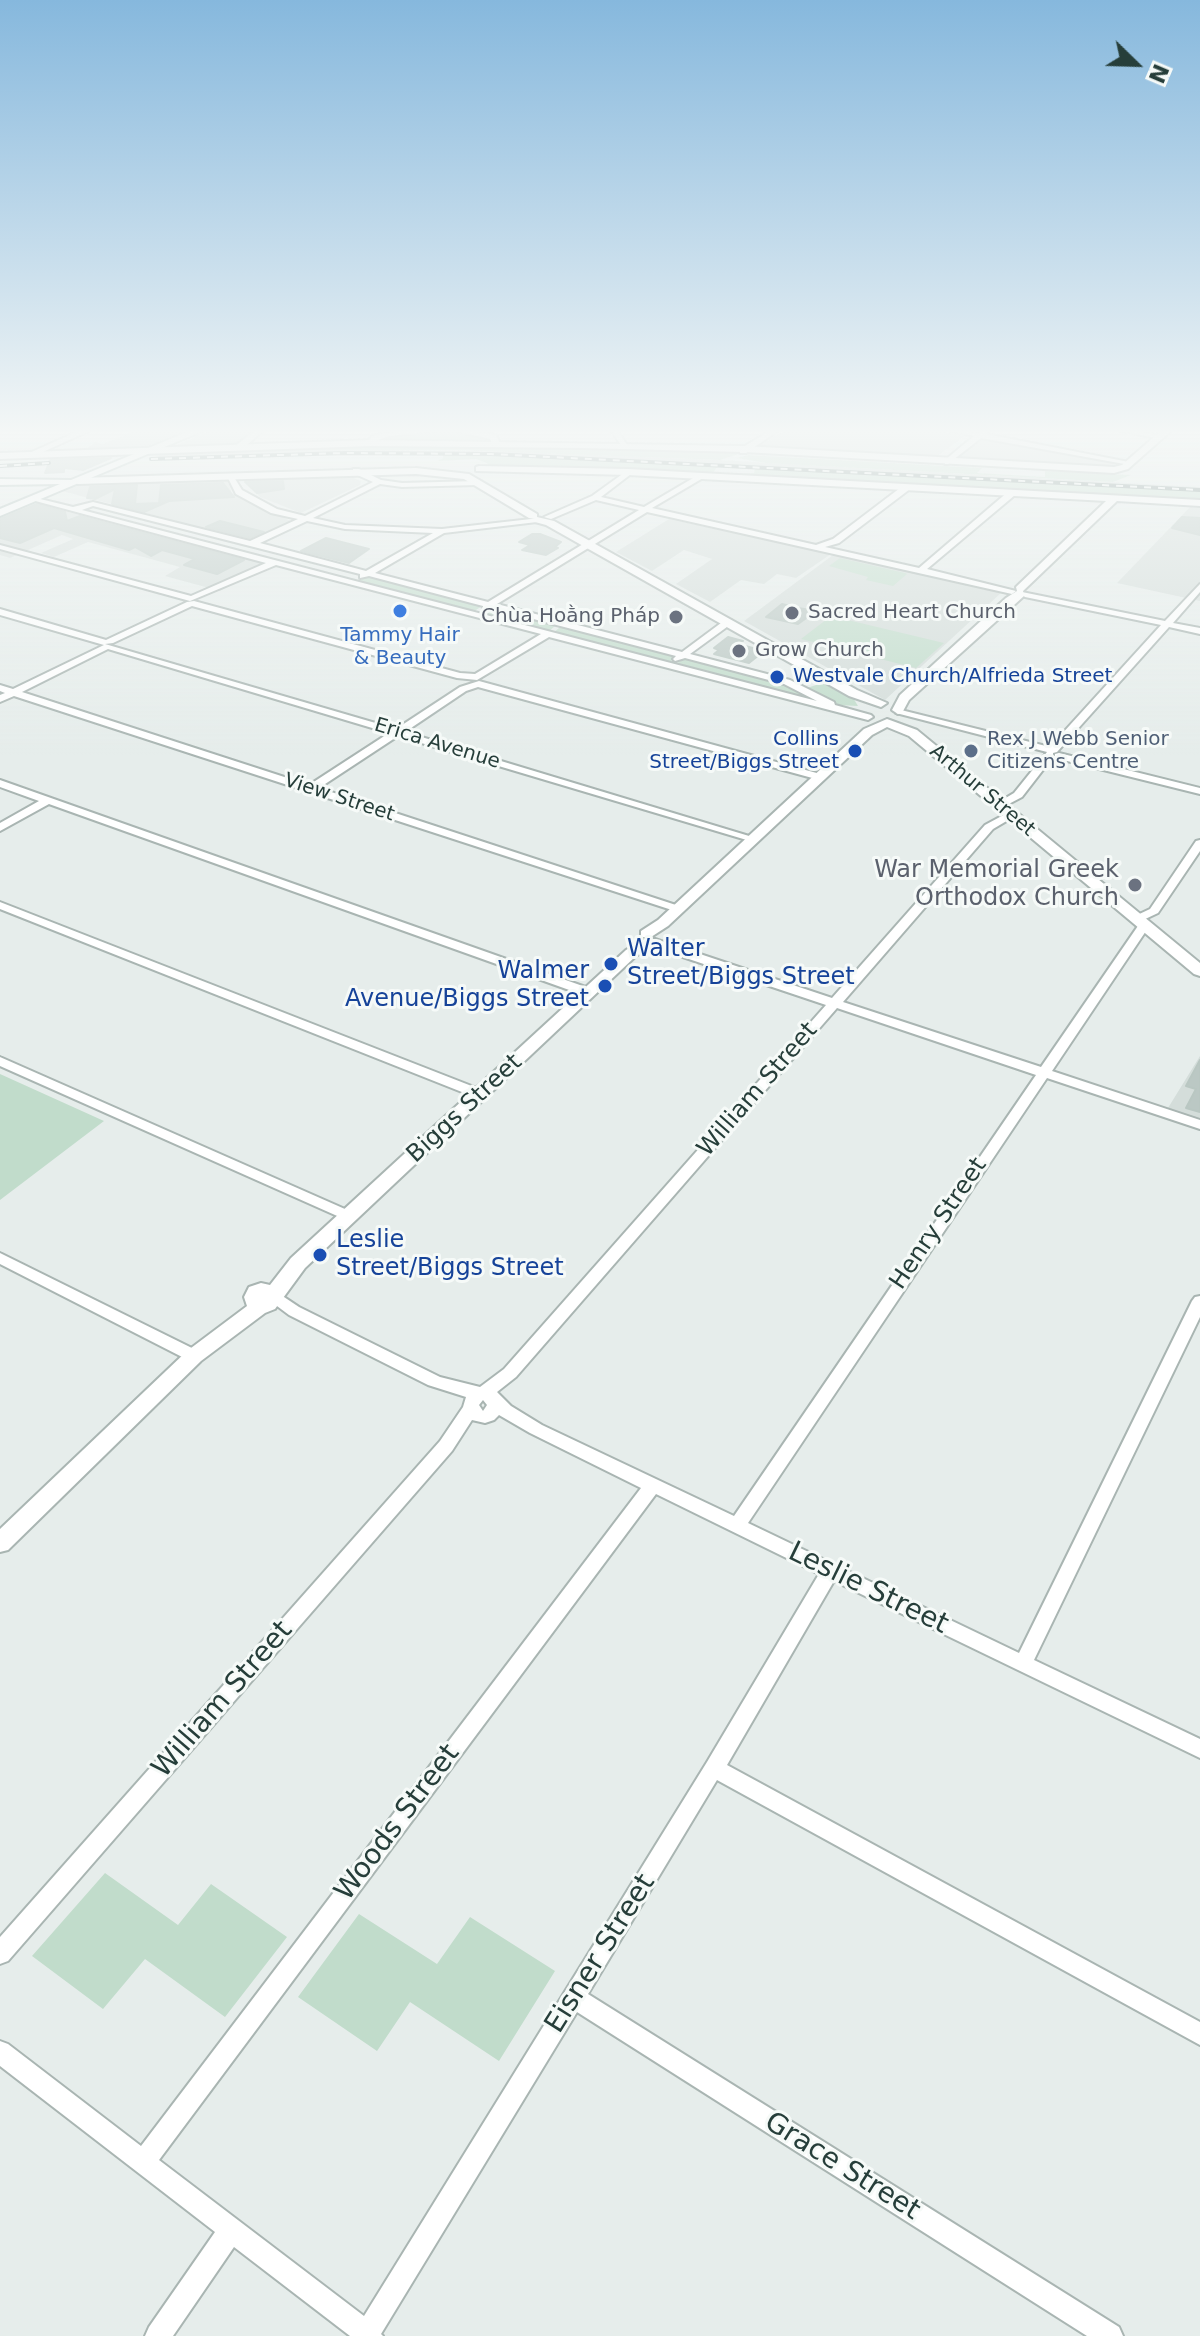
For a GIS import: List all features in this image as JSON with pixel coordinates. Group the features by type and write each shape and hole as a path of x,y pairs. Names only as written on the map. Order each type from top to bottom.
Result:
{"street":[{"path":"186,539 233,551 259,562 287,560 289,555"},
{"path":"225,539 244,544"},
{"path":"264,544 272,539"},
{"path":"350,583 428,539"},
{"path":"579,539 853,693 925,720 1200,791"},
{"path":"472,615 596,539"},
{"path":"784,539 816,546 836,546 922,569 1200,631"},
{"path":"836,546 844,539"},
{"path":"922,569 958,539"},
{"path":"902,712 1073,539"},
{"path":"233,551 234,546 264,544 289,555 797,685 867,717"},
{"path":"0,547 820,777"},
{"path":"0,699 213,590 259,562"},
{"path":"277,562 867,717"},
{"name":"William Street","path":"0,1953 1200,587"},
{"name":"Erica Avenue","path":"0,612 754,839"},
{"path":"668,666 728,622"},
{"path":"311,789 563,624"},
{"name":"View Street","path":"0,688 678,909"},
{"path":"853,693 867,717"},
{"path":"867,717 883,703"},
{"name":"Biggs Street","path":"5,1532 194,1356 264,1299 298,1263 482,1095 820,777 867,717 886,723 902,712"},
{"name":"Arthur Street","path":"902,712 913,733"},
{"name":"Arthur Street","path":"886,723 913,733 1200,971"},
{"path":"0,783 46,802 66,806 590,993"},
{"path":"0,828 46,802"},
{"name":"Henry Street","path":"737,1526 1141,922 1154,911 1200,843"},
{"path":"0,905 482,1095"},
{"path":"648,939 1200,1125"},
{"path":"0,1061 349,1216"},
{"path":"0,1258 194,1356"},
{"name":"Leslie Street","path":"264,1299 1200,1749"},
{"path":"1023,1664 1200,1301"},
{"name":"Woods Street","path":"144,2161 653,1485"},
{"name":"Eisner Street","path":"368,2335 830,1572"},
{"path":"714,1768 1200,2034"},
{"name":"Grace Street","path":"574,1998 1110,2336"},
{"path":"0,2052 368,2335"},
{"path":"158,2336 232,2229"}],"shaded area":[{"path":"0,539 53,539 10,558 0,555"},
{"path":"73,539 171,539 277,567 267,567 220,591 165,576 180,567 88,542 54,557 41,553"},
{"path":"637,539 762,539 831,554 796,578 777,574 764,584 741,580 710,602 676,584 712,559 684,550 652,571 616,552"},
{"path":"1159,539 1200,539 1200,601 1117,583"},
{"path":"833,555 1001,593 885,700 744,621"},
{"path":"1200,1056 1200,1119 1168,1108"}],"green space":[{"path":"840,558 907,574 893,586 866,580 868,577 829,566"},
{"path":"370,576 482,606 473,612 355,582"},
{"path":"492,607 555,626 548,632 478,613"},
{"path":"831,616 944,643 916,668 801,639"},
{"path":"559,628 570,628 676,656 669,663 553,633"},
{"path":"686,658 781,682 831,705 674,665"},
{"path":"825,682 852,696 858,706 838,705 807,688"},
{"path":"0,1074 104,1121 0,1200"},
{"path":"105,1873 178,1925 211,1884 287,1937 225,2017 145,1959 103,2009 32,1956"},
{"path":"359,1914 437,1964 470,1917 555,1971 499,2061 410,2002 377,2051 298,1997"}],"building":[{"path":"4,539 29,539 20,543"},
{"path":"92,539 166,539 244,560 217,574 184,565 195,559 162,550 151,556 135,547 129,550"},
{"path":"324,539 369,549 349,563 301,551"},
{"path":"524,539 553,539 561,542 555,547 558,548 546,555 522,550 530,545 519,542"},
{"name":"Sacred Heart Church","path":"782,604 816,611 798,624 766,617"},
{"name":"Grow Church","path":"728,637 743,641 738,644 764,651 749,663 714,654 719,650 714,648"},
{"path":"1200,1060 1200,1112 1186,1108 1196,1089 1186,1086"}],"place":[{"name":"Tammy Hair & Beauty","path":"400,611"},
{"name":"Sacred Heart Church","path":"792,613"},
{"name":"Chùa Hoằng Pháp","path":"676,617"},
{"name":"Grow Church","path":"739,651"},
{"name":"Westvale Church/Alfrieda Street","path":"777,677"},
{"name":"Collins Street/Biggs Street","path":"855,751"},
{"name":"Rex J Webb Senior Citizens Centre","path":"971,751"},
{"name":"War Memorial Greek Orthodox Church","path":"1135,885"},
{"name":"Walter Street/Biggs Street","path":"611,964"},
{"name":"Walmer Avenue/Biggs Street","path":"605,986"},
{"name":"Leslie Street/Biggs Street","path":"320,1255"}]}
